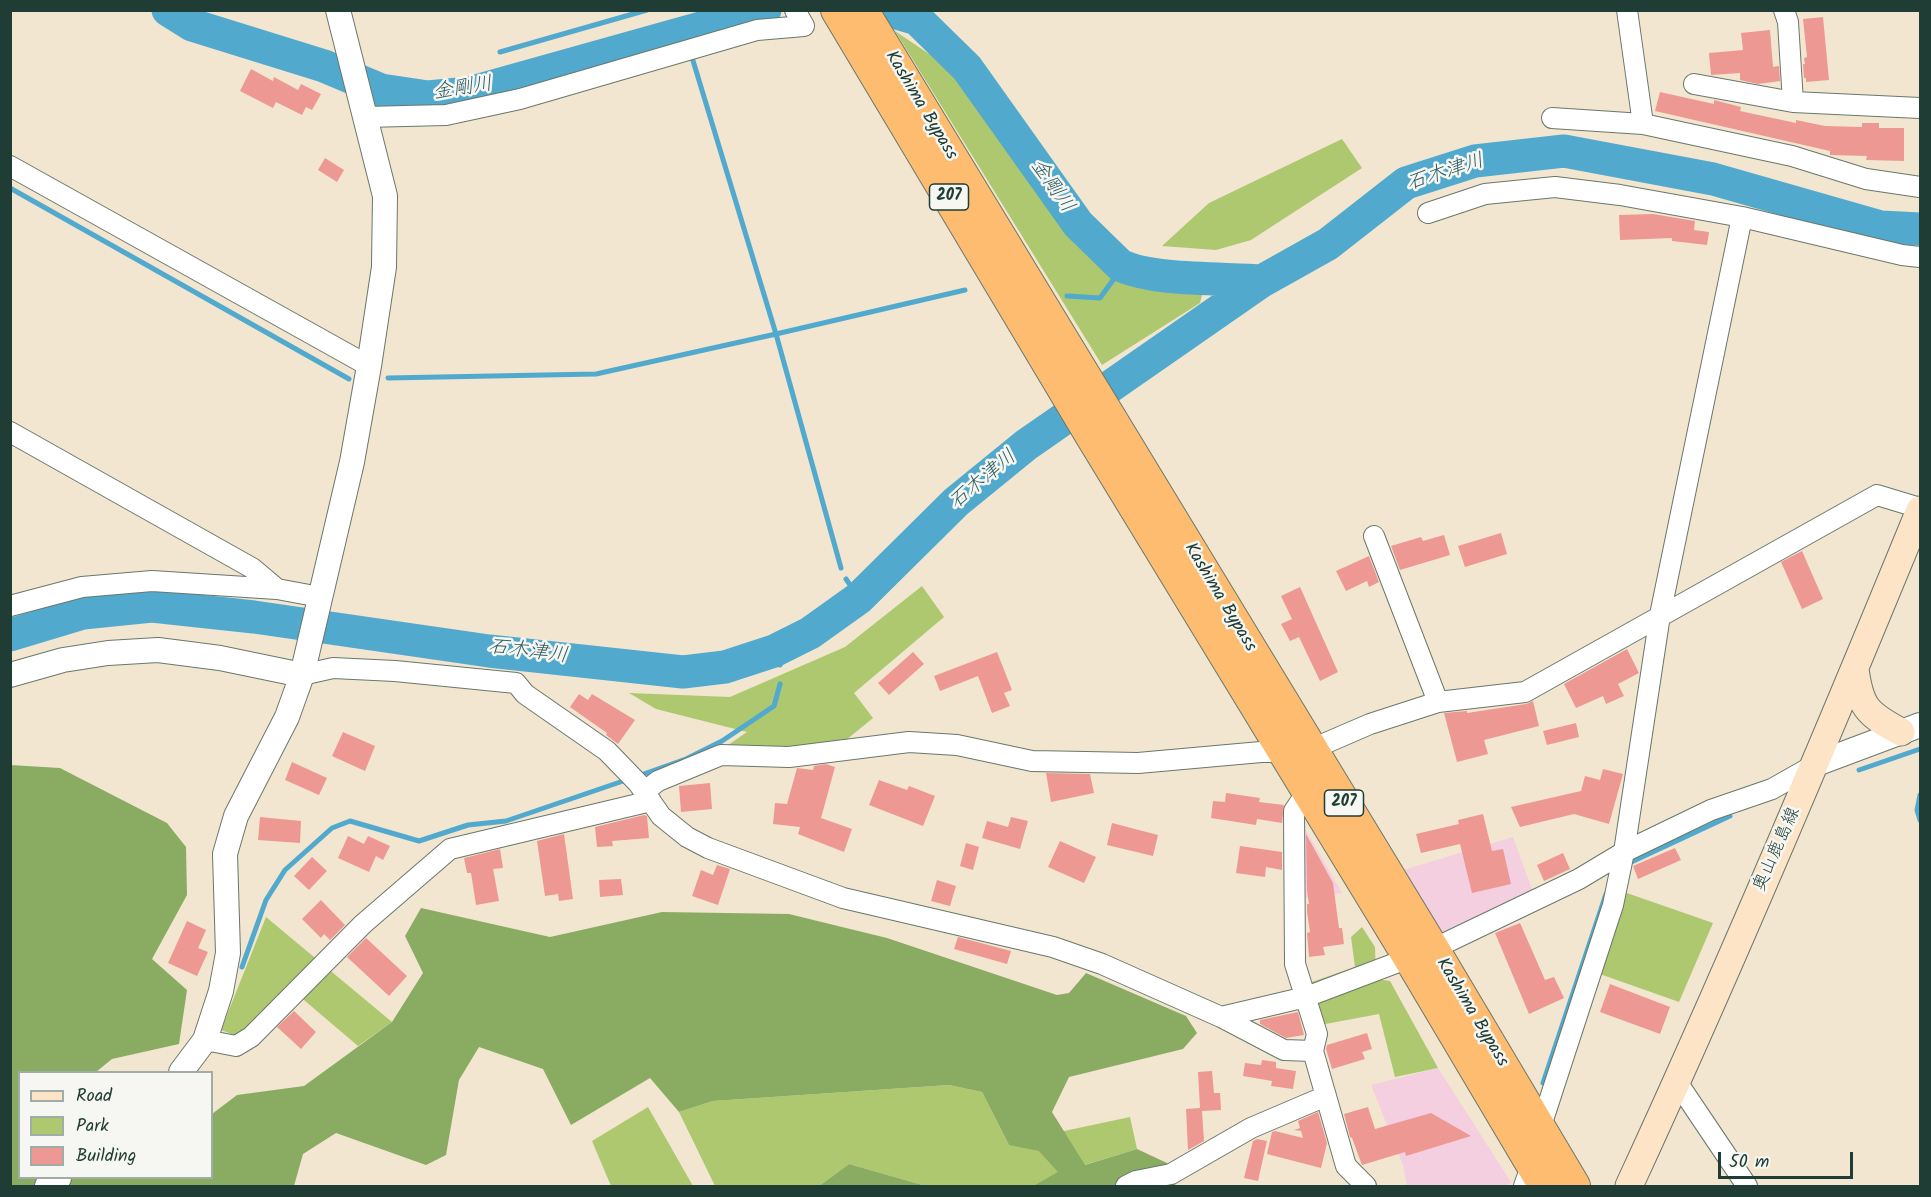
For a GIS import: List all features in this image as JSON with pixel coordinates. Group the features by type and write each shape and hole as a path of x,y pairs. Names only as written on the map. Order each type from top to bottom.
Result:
{"highway":[{"name":"Kashima Bypass","path":"854,19 1421,953 1534,1179"},
{"name":"Kashima Bypass","path":"1298,750 1308,790 1540,1129 1574,1186"}],"main road":[{"name":"奥山鹿島線","path":"1629,1186 1816,764 1920,509"},
{"path":"1855,669 1858,693 1867,708 1879,720 1911,729"}],"street":[{"path":"182,1071 205,1040 221,991 228,952 225,854 236,816 287,717 302,675 352,462 384,267 385,196 338,10"},
{"path":"1627,10 1643,124"},
{"path":"1784,10 1788,21 1793,102"},
{"path":"363,109 446,115 520,99 800,18"},
{"path":"1694,84 1793,102 1920,108"},
{"path":"1552,118 1643,124 1792,156 1866,179 1920,187"},
{"path":"10,165 369,366"},
{"path":"1428,213 1485,194 1555,188 1620,195 1742,217 1902,255 1920,257"},
{"path":"1540,1129 1613,905 1660,615 1742,217"},
{"path":"10,432 252,568 277,589"},
{"path":"205,1040 236,1046 251,1036 363,924 450,849 658,781 721,755 789,757 909,742 957,745 1032,761 1138,763 1298,750 1438,702 1525,692 1877,495 1920,509"},
{"path":"1374,536 1438,702"},
{"path":"10,606 82,587 152,580 277,589 320,599"},
{"path":"10,675 63,660 108,652 158,650 220,658 302,675 333,668 395,671 516,683 525,694 607,751 640,786 662,816 687,837 708,848 843,898 1053,947 1102,964 1221,1017 1284,1050 1313,1051"},
{"path":"1221,1017 1306,997 1421,953 1579,879 1621,862 1711,810 1772,789 1816,764 1911,729"},
{"path":"1308,790 1294,811 1295,964 1317,1034 1313,1051 1346,1167 1366,1186"},
{"path":"1677,1082 1747,1186"},
{"path":"1126,1186 1136,1181 1171,1174 1251,1128 1326,1096"},
{"path":"1340,1186 1346,1167"}],"shaded area":[{"path":"1300,820 1342,893 1299,899"},
{"path":"1513,837 1533,892 1441,935 1400,871"},
{"path":"1438,1068 1511,1182 1507,1186 1407,1186 1403,1165 1371,1085"}],"green space":[{"path":"895,31 947,66 1075,244 1114,278 1193,290 1202,295 1200,303 1102,365"},
{"path":"1342,139 1362,168 1251,240 1216,250 1162,246 1209,203"},
{"path":"922,586 944,617 854,693 873,718 840,745 715,754 747,732 656,709 629,693 730,697 845,647"},
{"path":"10,765 60,768 167,823 186,847 187,895 152,959 187,990 179,1044 112,1059 97,1071 18,1071 18,1179 213,1179 213,1113 237,1095 304,1086 392,1022 423,973 405,936 421,908 550,937 662,912 789,914 887,938 1057,995 1069,993 1086,973 1186,1016 1197,1033 1183,1049 1069,1077 1052,1112 1085,1165 1137,1149 1167,1163 1176,1186 1033,1186 1058,1172 1039,1151 1009,1145 982,1092 949,1085 713,1101 679,1112 650,1078 571,1125 543,1069 479,1047 459,1080 446,1155 426,1165 336,1133 303,1154 294,1186 11,1186"},
{"path":"1624,892 1713,923 1679,1002 1597,973"},
{"path":"266,917 392,1022 358,1046 291,989 242,1038 221,1030"},
{"path":"1362,927 1375,947 1376,979 1390,981 1438,1068 1395,1077 1379,1014 1320,1025 1306,984 1355,967 1351,937"},
{"path":"949,1085 982,1092 1009,1145 1130,1117 1137,1149 1058,1173 1033,1186 926,1186 849,1164 819,1186 715,1186 679,1112 713,1101"},
{"path":"648,1107 693,1186 611,1186 592,1141"},
{"path":"849,1164 926,1186 819,1186"}],"building":[{"path":"1823,17 1829,80 1806,82 1803,64 1805,64 1804,58 1807,57 1803,19"},
{"path":"1770,30 1773,67 1779,66 1780,81 1758,84 1740,80 1740,73 1711,75 1709,53 1743,50 1741,33"},
{"path":"251,69 273,81 274,77 298,90 301,84 321,94 312,110 306,107 302,115 276,102 273,108 240,91"},
{"path":"1660,92 1714,104 1714,100 1741,107 1740,111 1796,123 1796,120 1825,126 1862,127 1862,123 1879,123 1879,128 1904,128 1904,161 1866,160 1867,156 1830,155 1830,151 1655,111"},
{"path":"325,158 344,170 337,182 318,170"},
{"path":"1653,214 1695,221 1694,230 1709,232 1707,245 1672,241 1672,238 1620,240 1619,215"},
{"path":"1501,533 1507,554 1465,567 1458,546"},
{"path":"1444,535 1450,555 1400,570 1391,546 1421,537 1423,541"},
{"path":"1802,551 1823,599 1802,609 1781,562"},
{"path":"1369,556 1379,582 1369,587 1367,581 1346,591 1336,571"},
{"path":"1300,587 1338,672 1320,681 1299,637 1290,641 1281,624 1292,619 1281,596"},
{"path":"1627,649 1639,673 1618,684 1624,696 1606,704 1603,696 1576,708 1564,684"},
{"path":"913,652 924,664 889,695 878,683"},
{"path":"997,652 1012,690 1004,693 1010,706 992,713 978,676 940,691 934,676"},
{"path":"579,694 588,700 592,694 635,720 618,744 606,735 607,733 570,707"},
{"path":"1533,701 1539,726 1484,740 1488,754 1457,762 1444,713 1467,711 1467,713"},
{"path":"1576,723 1579,737 1547,745 1543,731"},
{"path":"343,732 375,746 365,771 332,756"},
{"path":"292,762 327,778 319,795 285,780"},
{"path":"826,764 835,767 821,818 852,829 844,852 798,834 800,827 773,824 775,803 787,804 797,768 813,770 814,766"},
{"path":"1603,769 1623,774 1609,824 1574,814 1520,827 1511,807 1581,791 1585,776 1600,780"},
{"path":"1046,773 1090,774 1094,793 1051,802"},
{"path":"879,780 907,790 909,786 935,796 923,826 869,805"},
{"path":"710,783 712,809 681,812 679,786"},
{"path":"1226,793 1260,798 1259,802 1284,805 1282,823 1257,819 1256,825 1211,818 1213,801 1225,802"},
{"path":"1483,814 1492,851 1503,849 1511,884 1472,893 1460,844 1421,853 1416,834 1459,824 1458,820"},
{"path":"647,816 649,838 612,841 613,846 597,847 595,827"},
{"path":"260,817 301,821 300,843 258,840"},
{"path":"1011,817 1028,821 1020,849 982,838 987,821 1008,827"},
{"path":"1112,823 1158,835 1153,856 1107,845"},
{"path":"564,834 573,899 559,901 558,894 545,896 537,841"},
{"path":"1306,834 1333,883 1339,928 1342,928 1344,944 1323,947 1325,955 1309,957 1307,933 1310,932 1307,912 1307,904 1309,904"},
{"path":"348,836 364,844 368,836 390,846 383,860 376,856 369,872 338,858"},
{"path":"1060,841 1096,857 1084,883 1048,867"},
{"path":"966,843 979,847 973,870 960,866"},
{"path":"1240,846 1282,852 1282,870 1266,867 1265,877 1236,873"},
{"path":"1675,848 1681,860 1638,879 1633,866"},
{"path":"500,849 503,868 493,869 499,901 476,905 471,873 467,873 464,858"},
{"path":"1563,853 1570,869 1544,881 1537,865"},
{"path":"312,857 327,871 309,890 294,876"},
{"path":"717,865 730,869 718,905 692,896 701,870 713,875"},
{"path":"621,879 623,895 600,897 599,880"},
{"path":"937,880 956,886 950,906 931,901"},
{"path":"321,900 345,925 330,940 324,934 321,938 302,919"},
{"path":"187,921 206,930 198,948 208,952 197,976 168,963"},
{"path":"1520,923 1545,980 1554,977 1564,998 1529,1014 1495,933"},
{"path":"958,937 1011,951 1007,964 954,949"},
{"path":"366,938 407,976 389,996 347,957"},
{"path":"1610,984 1670,1007 1660,1034 1600,1012"},
{"path":"294,1011 316,1032 301,1049 277,1027"},
{"path":"1298,1012 1304,1035 1286,1038 1260,1024 1260,1020"},
{"path":"1367,1033 1372,1049 1362,1052 1365,1059 1332,1069 1327,1045"},
{"path":"1262,1060 1276,1062 1276,1068 1296,1071 1293,1089 1271,1086 1272,1081 1243,1076 1245,1063 1261,1065"},
{"path":"1212,1071 1214,1093 1220,1093 1221,1110 1202,1111 1204,1141 1188,1150 1186,1109 1200,1108 1198,1072"},
{"path":"1368,1107 1375,1129 1431,1113 1471,1136 1406,1156 1405,1152 1362,1165 1350,1137 1344,1114"},
{"path":"1318,1112 1327,1143 1321,1168 1267,1154 1272,1132 1303,1138 1301,1131 1294,1130 1300,1128 1298,1121"},
{"path":"1257,1139 1267,1141 1258,1181 1244,1178 1253,1141"}],"waterway":[{"name":"金剛川","path":"168,10 192,25 324,66 381,90 428,97 469,93 765,10"},
{"path":"500,52 647,10"},
{"name":"金剛川","path":"886,10 917,19 967,68 1078,224 1120,265 1150,274 1262,281"},
{"path":"688,32 688,44"},
{"path":"691,54 776,334 841,568"},
{"name":"石木津川","path":"10,635 83,613 152,606 254,617 489,651 683,672 725,667 774,651 810,633 859,598 956,502 1026,445 1262,281 1328,244 1406,183 1475,161 1564,151 1713,179 1881,227 1920,229"},
{"path":"10,188 349,379"},
{"path":"1067,296 1100,298 1116,276 1120,265"},
{"path":"388,378 596,374 965,290"},
{"path":"846,579 859,598"},
{"path":"774,651 780,665"},
{"path":"638,776 686,759 722,741 774,706 780,684"},
{"path":"1859,770 1920,749"},
{"path":"242,967 266,900 285,870 332,828 350,821 419,841 468,825 506,821 629,779"},
{"path":"1920,795 1917,810 1920,820"},
{"path":"1627,864 1730,816"},
{"path":"1543,1083 1606,894"}]}
